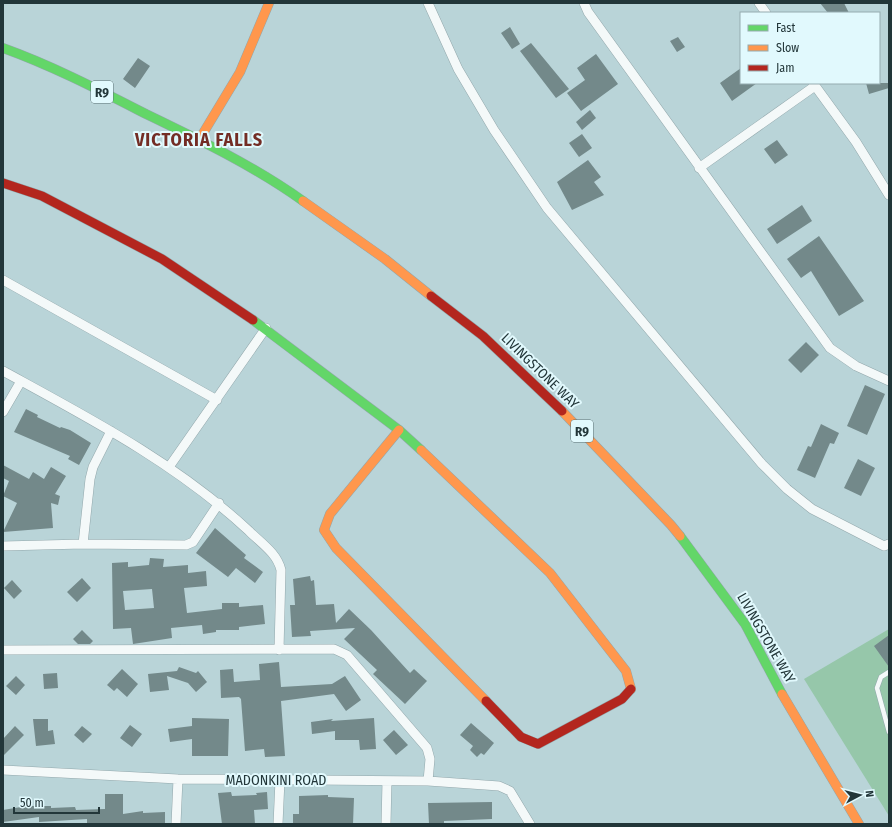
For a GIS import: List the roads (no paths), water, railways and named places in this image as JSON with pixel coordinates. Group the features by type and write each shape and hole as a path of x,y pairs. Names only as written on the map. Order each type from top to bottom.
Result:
{"main road":[{"path":"199,140 240,72 269,3"},
{"name":"R9","path":"3,48 42,62 199,140"},
{"name":"LIVINGSTONE WAY","path":"199,140 275,181 386,259 484,336 562,410 671,525 715,582 744,624 774,681 858,824"},
{"path":"3,183 42,196 162,259 266,328 399,430 550,573 626,671 631,689 622,699 538,744 521,737 336,548 324,530 330,514 399,430"}],"street":[{"path":"428,3 462,76 494,130 548,208 757,457 787,489 812,509 884,546 889,544"},
{"path":"584,3 588,12 699,168 830,348 856,366 889,381"},
{"path":"759,3 765,12"},
{"path":"699,168 814,85 856,142 889,195"},
{"path":"3,280 217,400"},
{"path":"169,467 266,328"},
{"path":"3,370 111,431 169,467 219,503 270,551 279,563 281,578 279,650"},
{"path":"3,412 21,380"},
{"path":"83,544 90,479 93,467 111,431"},
{"path":"3,546 190,544 219,503"},
{"path":"3,650 334,649 347,655 427,748 430,759 428,781"},
{"name":"MADONKINI ROAD","path":"3,770 178,779 428,781 499,786 510,791 530,824"},
{"path":"176,824 178,779"},
{"path":"278,824 280,780"},
{"path":"386,824 387,781"}],"lane":[{"path":"889,672 881,677 876,688 889,732"}],"district":[{"name":"VICTORIA FALLS","path":"199,140"}]}
